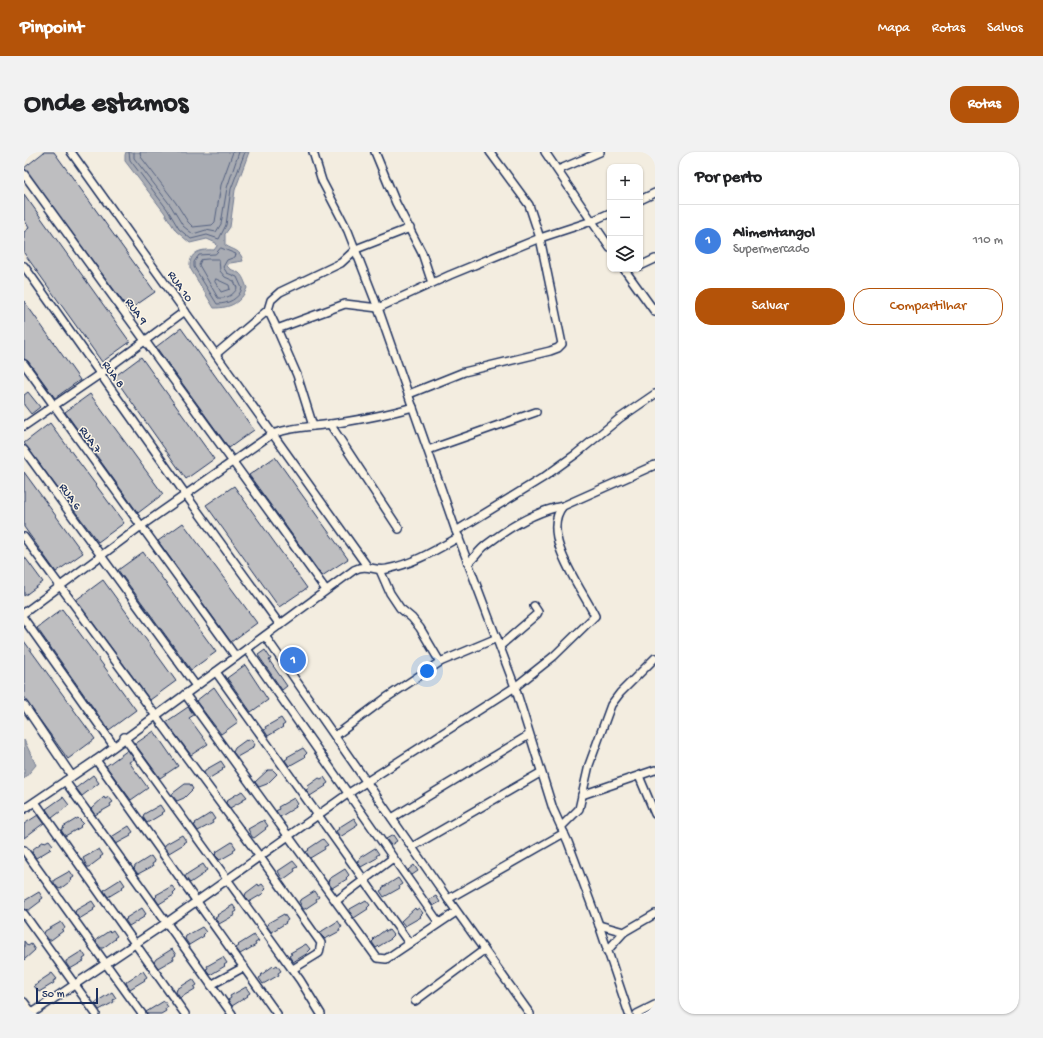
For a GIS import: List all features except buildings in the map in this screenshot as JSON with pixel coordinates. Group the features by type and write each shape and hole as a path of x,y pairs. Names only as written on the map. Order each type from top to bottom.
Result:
{"street":[{"name":"RUA 10","path":"71,152 366,566"},
{"path":"313,152 322,181 356,249 378,308 457,534 515,687 540,773 555,815 563,830 599,925 629,1014"},
{"path":"375,152 396,203 410,228 432,283"},
{"path":"409,394 464,372 558,348 562,344 540,238 529,205 490,152"},
{"path":"546,152 607,244"},
{"path":"558,170 600,152"},
{"name":"RUA 9","path":"24,174 326,590"},
{"path":"643,199 655,193"},
{"path":"277,329 345,304 378,308 432,283 540,238 592,221 607,214"},
{"path":"216,354 268,310 271,300 280,292 341,263 356,249 410,228"},
{"path":"643,265 655,259"},
{"name":"RUA 8","path":"24,266 280,625"},
{"path":"626,272 655,312"},
{"path":"268,310 297,376 313,426"},
{"path":"24,426 100,374 185,311"},
{"name":"RUA 7","path":"24,364 236,657"},
{"path":"24,809 96,760 354,570 366,566 380,570 399,566 416,560 556,468 576,454 620,418 655,394"},
{"path":"24,613 141,526 272,434 285,430 394,413 413,407"},
{"path":"428,450 536,412"},
{"path":"330,424 399,529"},
{"name":"RUA 6","path":"24,450 196,686"},
{"path":"468,563 477,556 484,547 511,527 554,508 563,506 655,465"},
{"path":"24,1002 32,1014 166,923 366,781 515,687 554,656 595,616 582,594 559,543 555,524 558,513 563,506"},
{"path":"24,537 260,857 321,943 319,953 293,969"},
{"path":"380,570 397,603 420,628 440,662"},
{"path":"500,646 537,614 538,612 534,606"},
{"path":"24,619 114,746"},
{"path":"265,636 336,736 456,912 530,1014"},
{"path":"336,736 386,698 440,662 497,638"},
{"path":"247,649 439,923"},
{"path":"448,899 563,830 579,809 589,764 611,705 620,693 655,658"},
{"path":"216,672 409,943"},
{"path":"184,694 377,958 386,959 456,912"},
{"path":"24,705 72,776"},
{"path":"392,818 529,735"},
{"path":"124,738 293,969 321,1014"},
{"path":"96,760 277,1014"},
{"path":"582,795 655,770"},
{"path":"412,847 540,773"},
{"path":"639,776 655,814"},
{"path":"65,781 232,1014"},
{"path":"34,802 186,1014"},
{"path":"24,850 142,1014"},
{"path":"336,901 393,858"},
{"path":"24,914 96,1014"},
{"path":"607,951 624,932 655,914"},
{"path":"599,925 624,932"},
{"path":"415,1001 484,950"},
{"path":"211,986 244,967"},
{"path":"637,1014 655,1005"}],"water":[{"path":"126,152 249,152 235,190 230,227 225,234 225,245 238,252 243,261 230,263 227,266 240,274 247,288 242,297 234,304 214,308 190,268 191,258 193,255 204,250 214,250 217,246 216,243 207,239 190,243 176,231 164,212 125,161"},
{"path":"24,740 36,765 24,779"}],"place":[{"name":"Alimentangol","path":"293,660"}]}
